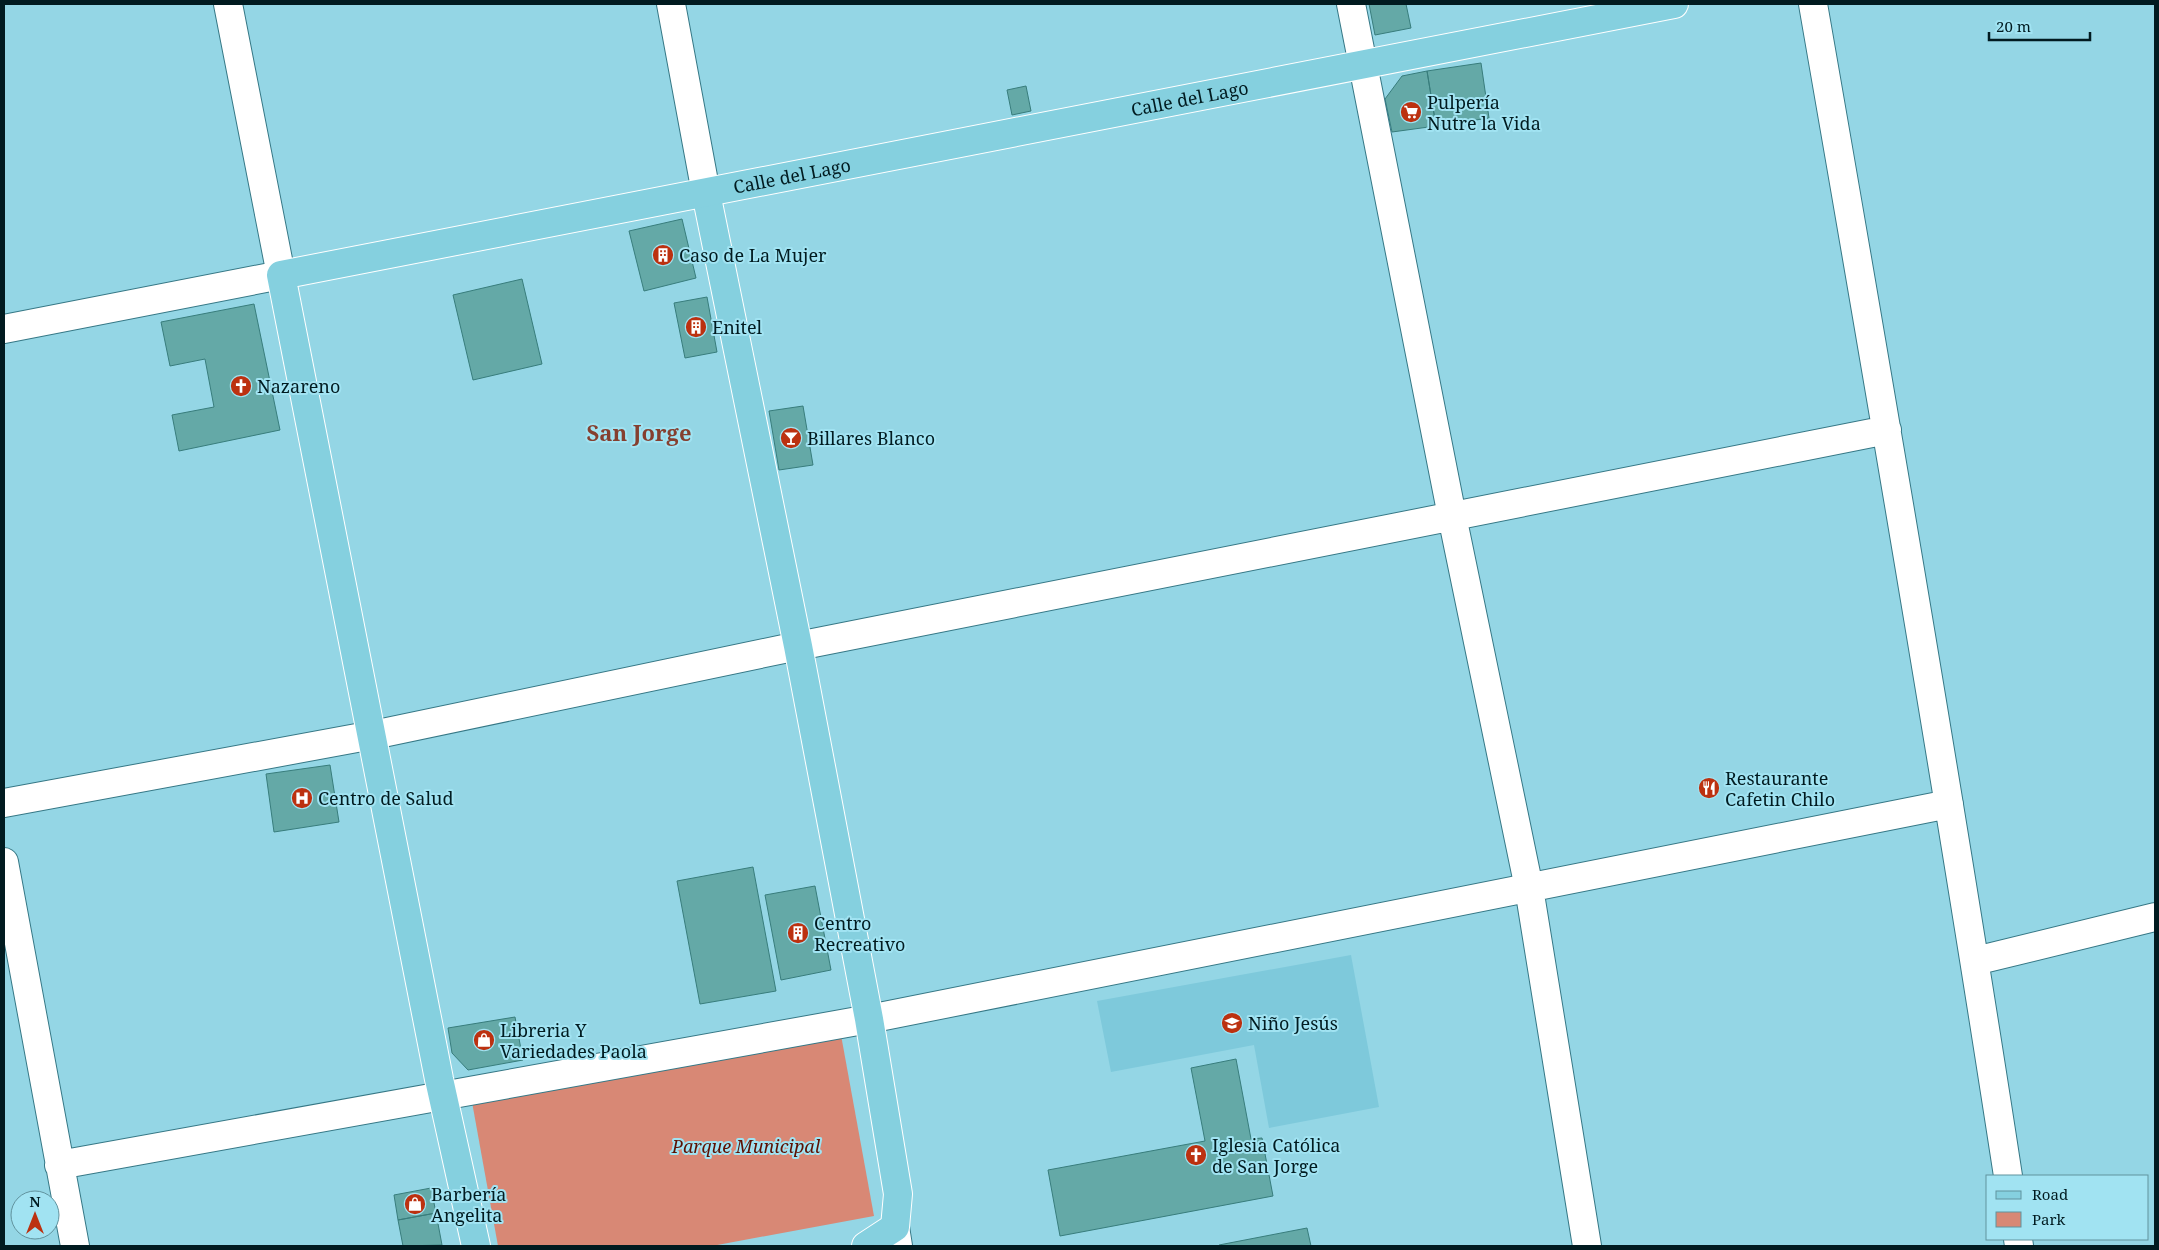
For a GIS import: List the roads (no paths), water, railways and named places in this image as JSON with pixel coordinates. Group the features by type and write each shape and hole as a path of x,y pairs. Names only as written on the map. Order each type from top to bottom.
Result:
{"main road":[{"name":"Calle del Lago","path":"280,275 1674,4"},
{"path":"706,193 798,646 869,1019 898,1194 897,1237 866,1246"},
{"path":"280,275 476,1246"}],"street":[{"path":"4,329 280,275 228,4"},
{"path":"671,4 706,193"},
{"path":"1351,4 1452,516 1529,888 1587,1246"},
{"path":"1813,4 1887,430 1975,961 2008,1175"},
{"path":"4,803 373,735 798,646 1887,430"},
{"path":"60,1165 869,1019 1949,804"},
{"path":"4,862 74,1246"},
{"path":"1975,961 2155,917"}],"place":[{"name":"Pulpería Nutre la Vida","path":"1411,112"},
{"name":"Caso de La Mujer","path":"663,255"},
{"name":"Enitel","path":"696,327"},
{"name":"Nazareno","path":"241,386"},
{"name":"Billares Blanco","path":"791,438"},
{"name":"Restaurante Cafetin Chilo","path":"1709,788"},
{"name":"Centro de Salud","path":"302,798"},
{"name":"Centro Recreativo","path":"798,933"},
{"name":"Niño Jesús","path":"1232,1023"},
{"name":"Libreria Y Variedades Paola","path":"484,1040"},
{"name":"Iglesia Católica de San Jorge","path":"1196,1155"},
{"name":"Barbería Angelita","path":"415,1204"}],"district":[{"name":"San Jorge","path":"639,432"}],"park label":[{"name":"Parque Municipal","path":"746,1146"}]}
